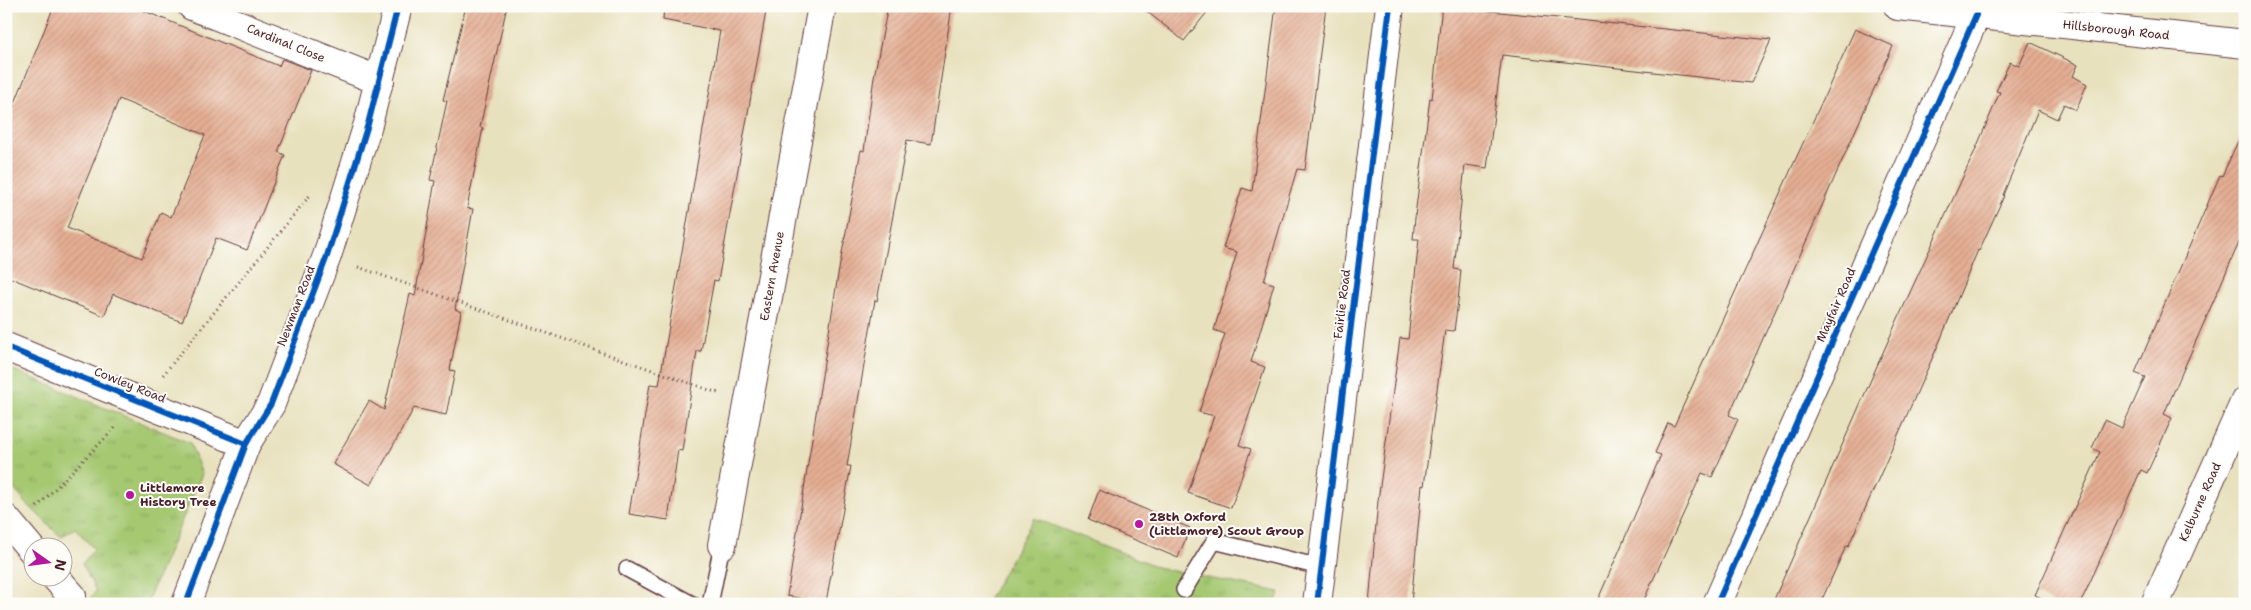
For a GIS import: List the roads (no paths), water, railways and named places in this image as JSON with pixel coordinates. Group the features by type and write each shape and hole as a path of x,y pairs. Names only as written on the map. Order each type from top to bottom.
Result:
{"street":[{"name":"Cardinal Close","path":"192,6 380,81"},
{"name":"Newman Road","path":"186,604 246,444 271,404 327,256 380,81 398,6"},
{"name":"Eastern Avenue","path":"722,545 822,6"},
{"name":"Fairlie Road","path":"1317,604 1320,567 1390,6"},
{"name":"Hillsborough Road","path":"1898,6 2245,44"},
{"name":"Mayfair Road","path":"1717,604 1976,15"},
{"name":"Cowley Road","path":"6,347 246,444"},
{"name":"Kelburne Road","path":"2155,604 2245,401"},
{"path":"11,524 22,538"}],"lane":[{"path":"1184,590 1214,541 1320,567"},
{"path":"710,604 722,545"},
{"path":"627,569 692,604"}],"place":[{"name":"Littlemore History Tree","path":"130,495"},
{"name":"28th Oxford (Littlemore) Scout Group","path":"1139,524"}]}
